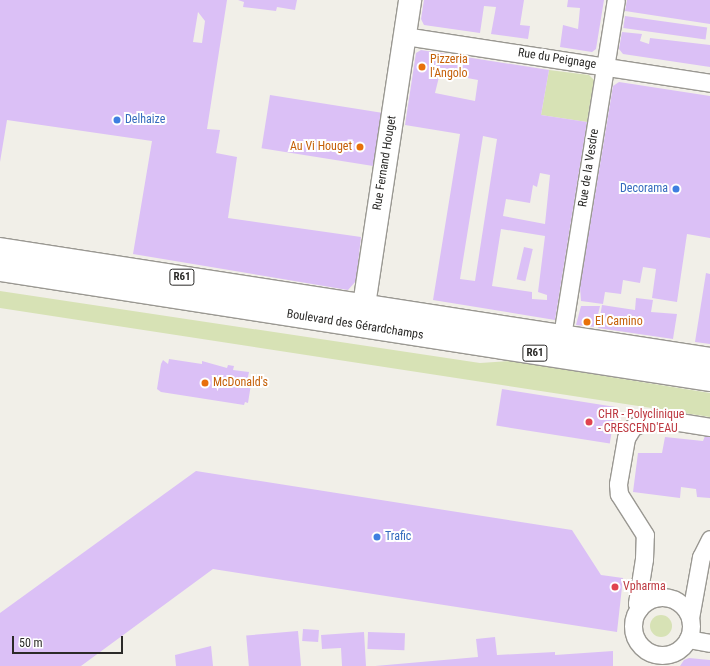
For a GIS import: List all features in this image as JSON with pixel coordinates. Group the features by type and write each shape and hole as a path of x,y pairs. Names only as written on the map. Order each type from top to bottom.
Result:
{"main road":[{"name":"Rue Fernand Houget","path":"363,315 410,0"},
{"name":"Boulevard des Gérardchamps","path":"0,249 710,380"},
{"name":"Boulevard des Gérardchamps","path":"0,270 363,315 562,336 710,359"}],"street":[{"name":"Rue de la Vesdre","path":"562,336 616,0"},
{"name":"Rue du Peignage","path":"404,36 710,83"},
{"path":"639,609 637,598 645,541 642,531 619,494 618,484 626,438 633,427 654,418 710,427"},
{"path":"690,618 682,605 667,598 652,599 639,609 635,617 634,634 642,647 656,660 679,650 688,639 690,618 701,557 710,539"},
{"path":"688,639 710,643"}],"green space":[{"path":"549,70 589,75 594,80 587,122 541,115"},
{"path":"0,291 480,363 511,361 710,393 710,417 0,308"},
{"path":"661,615 665,616 671,622 671,630 665,636 661,637 657,636 651,630 650,626 651,622 657,616"}],"building":[{"path":"0,0 227,0 207,129 220,130 216,153 237,157 228,218 361,237 356,281 348,290 133,254 152,141 7,120 0,162","holes":["198,12 205,21 202,43 193,42"]},
{"path":"238,0 297,0 295,10 277,7 276,11 243,7 244,2"},
{"path":"424,0 524,0 520,25 530,26 528,39 491,34 496,7 484,6 480,33 424,25 421,19"},
{"path":"568,0 604,0 596,49 592,52 560,47 563,25 578,29 580,8 567,7"},
{"path":"627,0 710,0 710,24 625,11"},
{"path":"625,16 707,28 706,39 623,28"},
{"path":"622,32 642,34 640,41 649,44 650,38 710,45 710,67 623,54 619,49"},
{"path":"421,50 549,70 541,115 587,122 555,320 433,300 460,134 405,125 416,53","holes":["440,73 478,80 475,101 435,93","483,136 497,139 475,281 460,279","540,173 550,175 545,224 503,216 506,199 530,203 533,185 537,187","501,229 545,236 538,292 547,295 547,300 532,299 532,292 492,286"]},
{"path":"619,82 710,96 710,238 687,234 677,302 652,298 656,269 643,267 640,283 623,280 621,294 605,292 603,304 581,301 580,287 613,86"},
{"path":"270,95 382,113 373,166 262,148"},
{"path":"524,247 533,249 525,281 517,279"},
{"path":"706,273 710,274 710,344 695,342"},
{"path":"636,298 653,300 651,312 677,314 673,339 598,328 602,305 635,310"},
{"path":"581,306 600,306 595,327 576,325"},
{"name":"McDonald's","path":"169,359 202,364 202,361 227,368 228,365 234,366 233,370 249,372 248,377 252,378 248,403 245,402 244,405 161,392 157,389 161,364 163,360 168,364"},
{"path":"502,389 616,407 610,444 496,426"},
{"path":"705,436 710,437 710,498 697,497 696,489 681,487 680,498 633,492 638,453 662,453 665,437 703,441"},
{"path":"196,471 572,530 601,575 623,578 617,632 213,569 81,666 0,666 0,613"},
{"path":"303,629 319,630 318,642 302,641"},
{"path":"298,631 301,666 249,666 246,636"},
{"path":"364,632 366,666 342,666 341,648 322,649 321,635"},
{"path":"368,632 405,633 404,650 367,649"},
{"path":"495,637 497,655 555,652 555,655 613,651 613,666 375,666 478,657 476,639"},
{"path":"211,646 213,666 176,666 175,655"},
{"path":"689,658 710,660 710,666 680,666 684,660"}],"place":[{"name":"Pizzeria l'Angolo","path":"422,67"},
{"name":"Delhaize","path":"117,120"},
{"name":"Au Vi Houget","path":"360,147"},
{"name":"Decorama","path":"676,189"},
{"name":"El Camino","path":"587,322"},
{"name":"McDonald's","path":"205,383"},
{"name":"CHR - Polyclinique - CRESCEND'EAU","path":"589,422"},
{"name":"Trafic","path":"377,537"},
{"name":"Vpharma","path":"615,587"}]}
